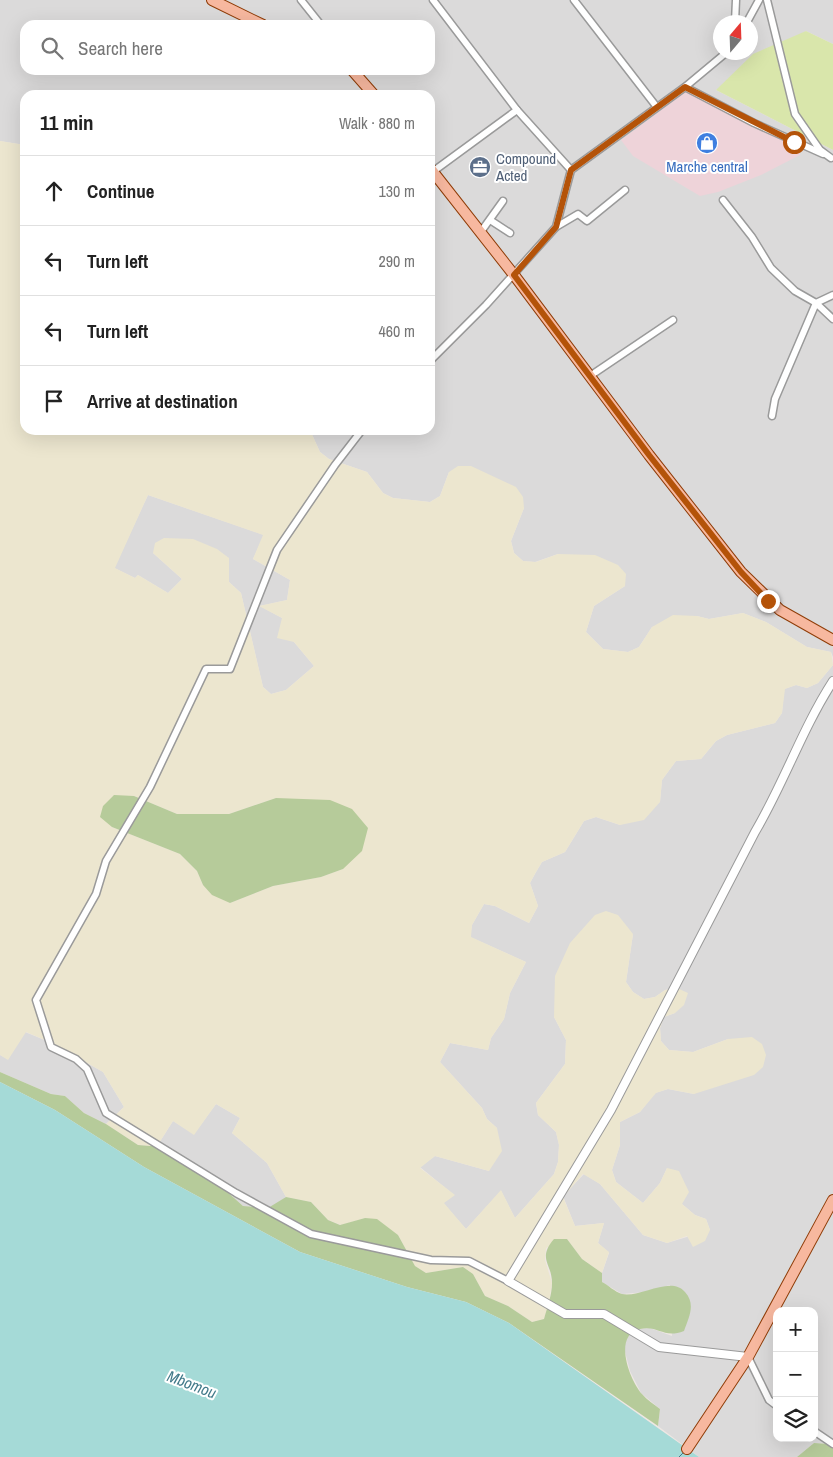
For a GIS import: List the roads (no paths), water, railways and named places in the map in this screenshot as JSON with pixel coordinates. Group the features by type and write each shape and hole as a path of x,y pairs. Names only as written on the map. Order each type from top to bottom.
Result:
{"main road":[{"path":"212,0 253,20"},
{"path":"356,75 370,90"},
{"path":"435,176 514,275 748,579 780,610 833,640"},
{"path":"687,1449 748,1357 833,1200"}],"street":[{"path":"301,0 317,20"},
{"path":"433,0 517,110 571,170"},
{"path":"574,0 656,106"},
{"path":"735,15 736,0"},
{"path":"751,15 759,0"},
{"path":"767,0 795,114 820,150 832,158"},
{"path":"556,227 571,170 656,106 685,87 717,60"},
{"path":"685,87 754,123 832,158"},
{"path":"435,168 517,110"},
{"path":"435,356 514,275 556,227 578,214 587,222 625,190"},
{"path":"723,200 752,237 771,268 795,291 816,303 833,319"},
{"path":"480,233 503,201"},
{"path":"490,220 510,233"},
{"path":"772,416 775,399 816,303 833,295"},
{"path":"590,376 673,320"},
{"path":"358,435 335,465 277,550 230,669 206,669 150,787 106,861 96,894 36,1000 51,1047 76,1058 87,1069 106,1113 236,1193 311,1234 431,1260 469,1261 565,1314 604,1314 659,1347 748,1357 769,1400 773,1403"},
{"path":"508,1281 611,1110 755,832 773,801 815,709 833,682"},
{"path":"818,1434 833,1444"}],"water":[{"name":"Mbomou","path":"0,1082 55,1110 144,1167 300,1252 407,1287 466,1302 509,1323 699,1457 0,1457"}],"place":[{"name":"Marche central","path":"707,143"},
{"name":"Compound Acted","path":"480,167"}]}
